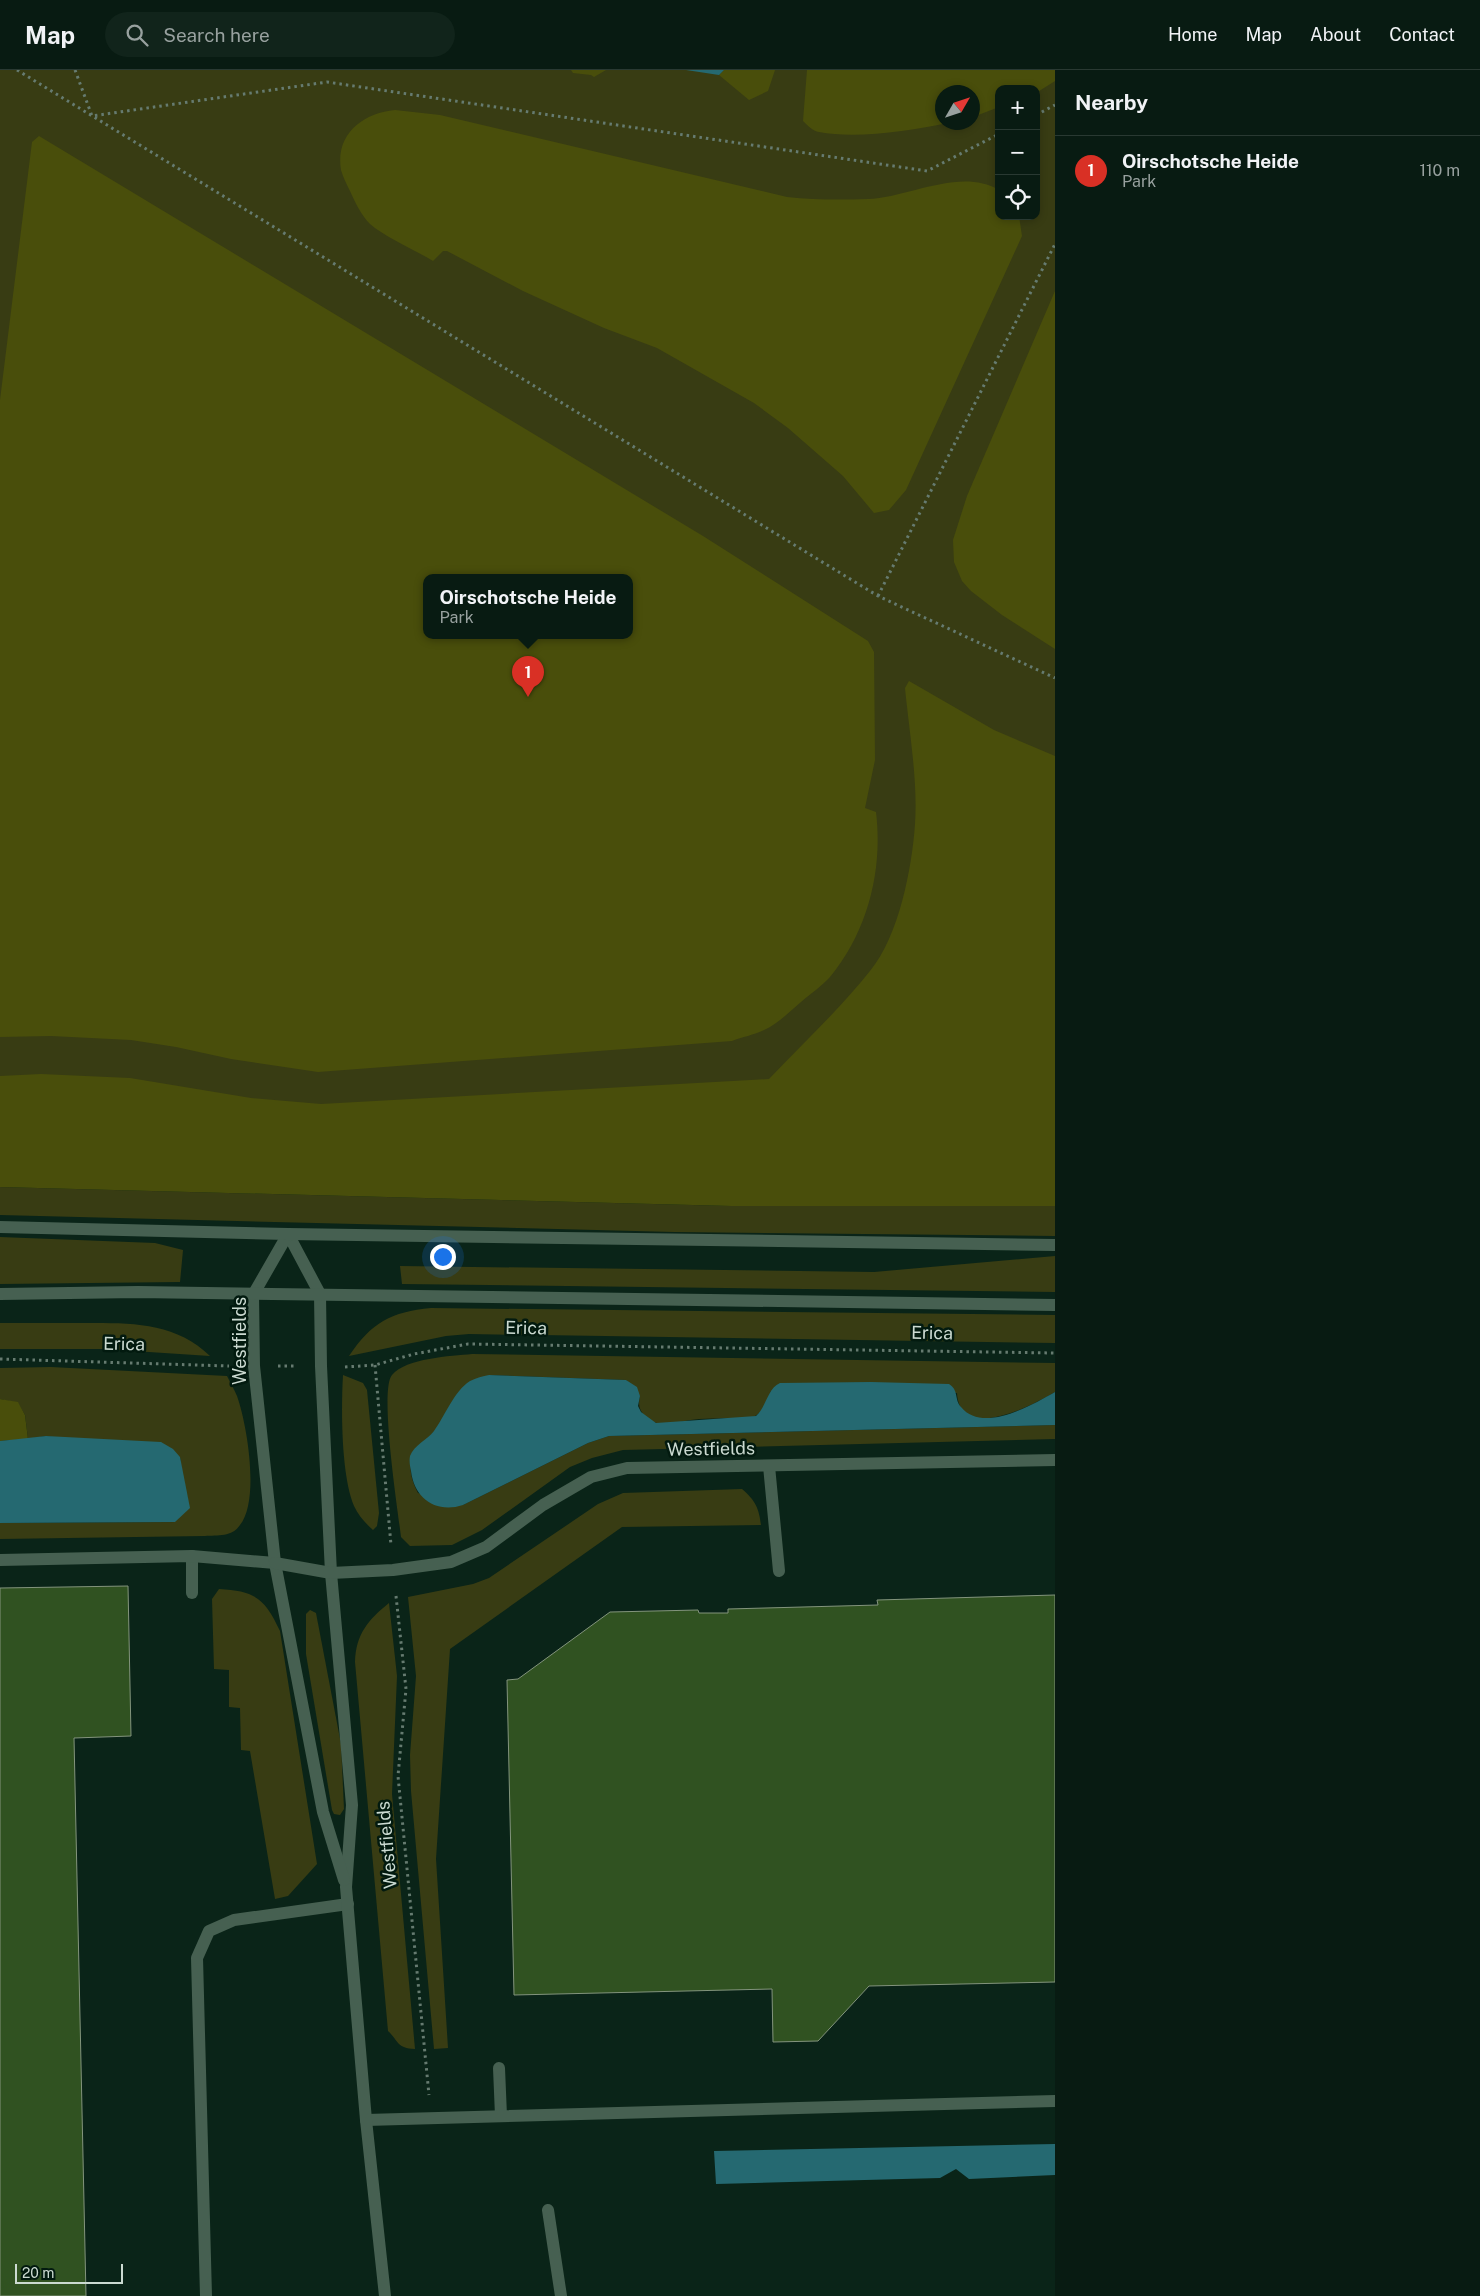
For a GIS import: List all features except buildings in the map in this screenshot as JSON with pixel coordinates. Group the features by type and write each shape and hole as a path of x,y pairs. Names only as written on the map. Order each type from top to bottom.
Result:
{"street":[{"path":"0,1227 288,1234 1055,1245"},
{"name":"Westfields","path":"288,1234 320,1294 321,1366 332,1573 352,1805 346,1887"},
{"name":"Westfields","path":"288,1234 253,1295 254,1366 275,1563 323,1812 346,1887 366,2120 385,2296"},
{"name":"Erica","path":"0,1294 138,1292 1055,1304"},
{"name":"Westfields","path":"275,1563 332,1573 393,1570 451,1562 486,1547 543,1505 591,1477 627,1468 1055,1460"},
{"path":"769,1466 779,1572"},
{"path":"0,1560 192,1556 275,1563"},
{"path":"192,1556 192,1593"},
{"path":"206,2296 197,1958 208,1931 234,1920 348,1904"},
{"path":"499,2068 501,2116"},
{"path":"366,2120 1055,2101"},
{"path":"548,2210 561,2296"}],"path":[{"path":"17,70 878,596 1055,678"},
{"path":"74,70 92,116"},
{"path":"92,116 327,82 927,171 995,136"},
{"path":"1040,113 1055,105"},
{"path":"878,596 1055,244"},
{"name":"Erica","path":"0,1359 350,1368 375,1365 414,1354 468,1344 1055,1353"},
{"name":"Westfields","path":"375,1365 393,1570 406,1689 398,1776 431,2118"}],"green space":[{"path":"0,70 1055,70 1055,1192 0,1177"},
{"path":"571,70 606,70 594,77 573,73"},
{"path":"724,70 775,70 768,91 749,100 719,75"},
{"path":"807,70 1055,70 1055,81 1040,90 1040,85 995,85 995,109 980,114 980,85 935,85 935,125 900,131 849,135 817,131 810,128 803,121"},
{"path":"395,110 440,115 787,197 828,200 868,199 900,194 951,182 984,184 995,188 995,220 1020,220 1022,236 906,490 889,510 874,513 843,476 788,428 754,403 657,348 604,328 523,291 447,251 443,251 433,261 376,229 358,208 346,184 341,170 340,157 342,146 354,128 362,121 383,112"},
{"path":"39,136 703,536 868,641 874,652 875,760 865,808 876,812 877,856 875,878 870,899 854,940 843,959 827,980 783,1018 760,1032 732,1041 318,1072 231,1059 176,1047 131,1040 51,1036 0,1037 0,400 32,142"},
{"path":"1055,291 1055,649 1002,615 971,591 962,581 954,562 953,540 967,496"},
{"path":"909,681 994,730 1055,756 1055,1206 731,1206 0,1187 0,1076 41,1074 130,1078 251,1098 321,1104 769,1079 834,1012 870,971 889,939 896,921 911,861 916,808 905,688"},
{"path":"0,1187 731,1206 1055,1206 1055,1236 674,1232 0,1215"},
{"path":"0,1237 155,1243 183,1250 180,1282 0,1284"},
{"path":"1055,1256 1055,1292 402,1284 400,1266 874,1272"},
{"path":"431,1308 1055,1315 1055,1343 469,1334 446,1336 349,1356 366,1335 384,1321 405,1312"},
{"path":"0,1323 116,1323 150,1326 181,1336 210,1356 103,1349 0,1349"},
{"path":"472,1354 1055,1363 1055,1392 1031,1405 984,1419 970,1416 961,1408 957,1393 771,1391 761,1411 750,1418 699,1419 665,1424 652,1421 646,1417 640,1410 640,1396 626,1380 489,1375 419,1446 412,1458 412,1479 418,1493 463,1505 588,1443 609,1436 1055,1425 1055,1439 623,1450 592,1458 570,1467 482,1530 452,1545 410,1546 401,1537 393,1478 388,1426 389,1385 392,1375 399,1369 418,1361"},
{"path":"51,1367 227,1376 241,1409 250,1462 249,1498 246,1513 237,1529 224,1535 205,1536 0,1539 0,1523 175,1522 181,1468 180,1457 46,1436 28,1439 25,1415 18,1403 0,1399 0,1368"},
{"path":"343,1375 363,1383 367,1390 379,1513 377,1526 373,1530 362,1519 354,1506 347,1478 342,1423"},
{"path":"0,1399 18,1402 25,1415 28,1439 0,1441"},
{"path":"742,1489 756,1505 761,1525 622,1527 450,1649 436,1859 448,2048 434,2049 411,1791 410,1755 416,1676 408,1597 473,1584 489,1578 598,1504 623,1493"},
{"path":"219,1589 242,1592 258,1599 269,1611 280,1631 317,1864 288,1896 275,1899 250,1751 241,1750 240,1708 229,1707 229,1670 214,1669 212,1599"},
{"path":"389,1603 397,1676 392,1794 415,2049 401,2046 388,2031 355,1662 358,1643 364,1628"},
{"path":"310,1610 316,1613 341,1744 344,1809 340,1815 334,1814 332,1810 306,1654 306,1614"}],"water":[{"path":"686,70 724,70 719,75"},
{"path":"489,1375 626,1380 637,1387 640,1396 638,1406 641,1412 656,1423 756,1416 772,1389 780,1383 871,1382 949,1384 954,1389 961,1407 970,1415 982,1418 1008,1415 1034,1404 1055,1392 1055,1425 609,1436 588,1443 463,1505 444,1507 428,1502 413,1481 410,1456 414,1449 434,1431 454,1397 464,1385 479,1377"},
{"path":"46,1436 161,1442 173,1449 180,1457 190,1508 175,1522 0,1523 0,1441"},
{"path":"1055,2144 1055,2175 969,2179 956,2169 940,2178 716,2184 714,2151"}],"place":[{"name":"Oirschotsche Heide","path":"528,697"}]}
